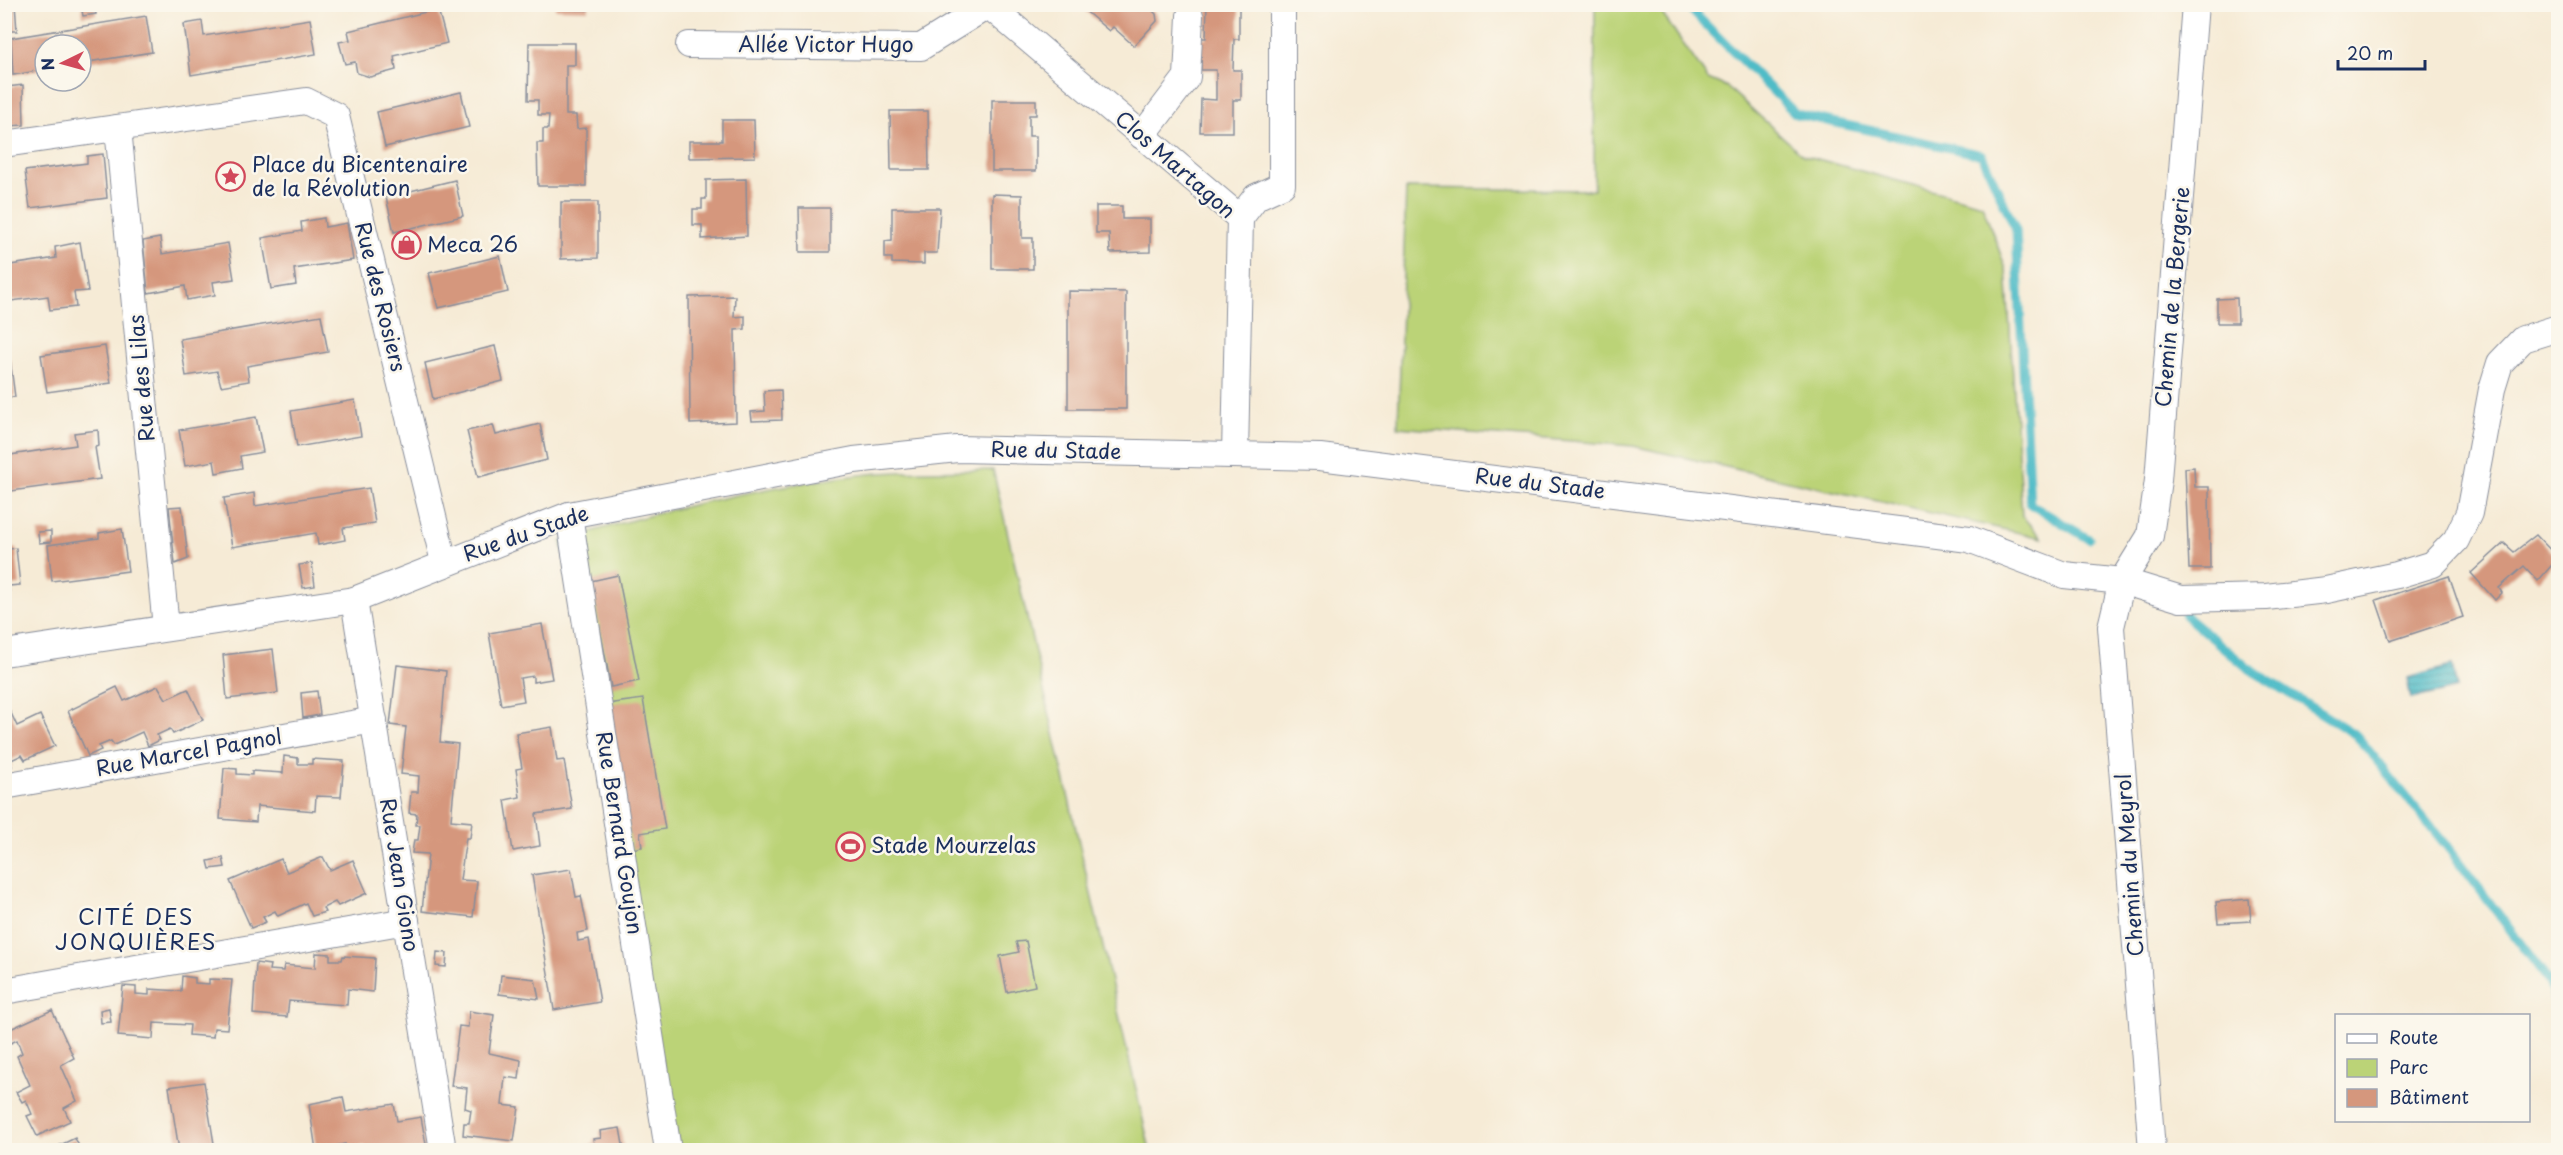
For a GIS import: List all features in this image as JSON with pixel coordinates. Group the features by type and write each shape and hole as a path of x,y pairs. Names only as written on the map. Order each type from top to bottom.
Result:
{"street":[{"path":"1240,218 1256,197 1282,185 1282,4"},
{"name":"Chemin de la Bergerie","path":"2122,581 2150,536 2158,480 2195,4"},
{"name":"Clos Martagon","path":"987,5 1240,218 1235,455"},
{"name":"Allée Victor Hugo","path":"689,45 921,46 987,5"},
{"path":"1142,136 1187,77 1190,16"},
{"name":"Rue des Rosiers","path":"4,144 306,101 336,116 444,562"},
{"name":"Rue des Lilas","path":"118,128 166,628"},
{"name":"Rue du Stade","path":"4,653 354,600 444,562 569,515 854,460 957,449 1320,457 1969,538 2064,575 2122,581 2181,599 2266,597 2326,590 2397,575 2433,564 2456,540 2469,513 2492,389 2500,363 2523,339 2559,328"},
{"name":"Rue Bernard Goujon","path":"569,515 668,1150"},
{"name":"Chemin du Meyrol","path":"2122,581 2111,627 2152,1150"},
{"name":"Rue Jean Giono","path":"354,600 443,1150"},
{"name":"Rue Marcel Pagnol","path":"4,786 374,720"},
{"path":"4,991 406,921"}],"green space":[{"path":"1595,5 1656,5 1708,79 1727,87 1803,155 1982,204 2006,269 2022,516 2042,538 1633,446 1398,427 1406,188 1594,190"},
{"name":"Stade Mourzelas","path":"993,470 1150,1150 679,1150 561,541 675,509 791,485 884,473"}],"water":[{"path":"2452,666 2457,688 2411,699 2407,678"}],"building":[{"path":"5,4 15,4 17,31 7,31"},
{"path":"81,4 95,4 96,14 83,16"},
{"path":"555,4 588,4 588,10 555,9"},
{"path":"1087,4 1146,4 1156,14 1157,21 1134,46 1113,27 1109,31 1083,9"},
{"path":"1207,4 1239,4 1239,39 1234,39 1233,70 1241,70 1241,100 1233,100 1233,132 1200,132 1201,99 1216,100 1216,70 1201,70 1201,38 1206,38"},
{"path":"438,9 447,43 394,56 396,70 370,77 357,73 355,62 345,64 339,42 350,40 348,31"},
{"path":"146,16 152,52 93,61 93,33 42,33"},
{"path":"310,19 316,54 191,75 184,24 202,21 204,36"},
{"path":"33,34 33,72 13,75 11,38"},
{"path":"529,43 575,43 575,65 566,65 566,115 576,115 577,129 586,128 586,186 538,186 537,143 543,143 543,129 548,129 549,115 538,115 538,100 528,100"},
{"path":"23,85 24,125 9,126 7,87"},
{"path":"461,92 469,127 385,147 377,112"},
{"path":"992,100 1036,100 1036,115 1029,115 1029,136 1036,136 1036,171 992,171"},
{"path":"890,111 928,111 929,170 891,170"},
{"path":"722,120 754,120 755,157 689,158 689,141 722,141"},
{"path":"103,154 107,198 30,208 25,171 87,163 87,156"},
{"path":"746,179 747,236 702,239 702,225 693,225 693,209 702,209 702,199 706,199 706,180"},
{"path":"455,180 463,216 394,232 386,197"},
{"path":"992,194 1022,195 1022,238 1033,238 1033,269 992,269"},
{"path":"561,202 598,202 598,258 561,259"},
{"path":"1096,206 1122,206 1122,219 1150,219 1150,252 1110,253 1109,233 1096,233"},
{"path":"799,208 830,208 830,252 800,252"},
{"path":"892,208 940,208 937,253 924,253 924,264 892,263 892,258 885,258 885,241 892,240"},
{"path":"324,218 325,227 347,223 353,260 294,269 296,285 271,289 262,238 302,231 301,222"},
{"path":"160,238 162,254 228,243 234,279 213,282 215,295 187,300 185,286 148,293 143,241"},
{"path":"80,242 88,291 74,292 76,307 50,310 48,296 4,302 4,266 56,258 55,247"},
{"path":"500,256 508,292 438,308 429,273"},
{"path":"1068,291 1126,292 1126,409 1068,409"},
{"path":"735,296 734,317 745,316 745,329 735,330 736,422 690,424 689,297"},
{"path":"2237,298 2238,323 2217,323 2217,299"},
{"path":"321,315 328,352 247,366 249,381 221,386 217,371 186,376 180,339"},
{"path":"105,346 111,383 47,392 41,355"},
{"path":"495,346 503,381 433,399 425,363"},
{"path":"10,359 15,397 4,398 4,360"},
{"path":"781,390 782,420 752,421 751,412 765,411 764,391"},
{"path":"355,400 361,436 297,447 291,411"},
{"path":"256,417 263,452 240,456 242,468 216,473 214,461 185,466 179,430"},
{"path":"540,424 547,460 478,477 467,431 493,425 496,435"},
{"path":"98,430 99,446 95,447 100,479 4,492 4,456 76,445 74,433"},
{"path":"2194,467 2195,487 2209,487 2210,569 2189,569 2185,468"},
{"path":"369,488 375,523 343,528 345,540 318,545 316,533 232,547 224,498 254,493 255,506"},
{"path":"182,506 188,559 175,564 169,507"},
{"path":"122,529 128,571 52,581 48,545 99,538 99,533"},
{"path":"51,531 51,542 39,543 38,532"},
{"path":"2536,535 2558,558 2538,581 2524,566 2499,588 2502,593 2495,600 2471,573 2504,543 2514,552"},
{"path":"16,548 20,585 9,586 10,597 4,598 4,550"},
{"path":"312,563 315,586 303,588 299,565"},
{"path":"618,575 639,681 611,687 591,581"},
{"path":"2449,576 2463,617 2390,641 2376,600"},
{"path":"542,624 552,679 533,682 533,676 520,678 524,701 501,705 489,633"},
{"path":"273,649 278,693 227,699 223,655"},
{"path":"397,665 446,671 440,742 458,744 451,820 472,822 470,838 466,838 460,880 477,881 473,917 422,911 428,854 412,853 414,840 418,840 420,825 416,825 417,814 409,813 411,792 418,792 419,776 401,774 406,727 390,725"},
{"path":"158,686 166,699 188,689 203,720 173,734 170,729 157,735 160,740 148,746 142,732 114,745 111,741 99,746 101,750 88,756 68,711 117,687 124,701"},
{"path":"317,691 320,715 303,718 301,693"},
{"path":"643,699 665,829 640,833 642,847 632,849 607,704"},
{"path":"10,711 17,726 40,715 55,746 25,760 22,755 9,761 12,766 4,769 4,713"},
{"path":"552,727 557,761 564,760 572,809 536,814 540,846 513,851 505,800 520,797 516,769 522,768 516,733"},
{"path":"284,756 298,758 298,764 312,764 312,759 344,761 341,797 316,796 315,811 257,806 256,822 220,819 224,768 237,769 237,774 252,775 252,771 283,773"},
{"path":"323,857 330,870 353,860 367,893 338,906 335,902 323,908 325,912 312,916 306,903 278,916 275,911 263,917 266,922 251,928 230,881 281,859 287,872"},
{"path":"223,858 225,867 210,869 208,861"},
{"path":"571,869 576,897 581,896 588,931 577,933 578,941 589,939 600,1002 554,1010 532,875"},
{"path":"2249,899 2251,921 2218,923 2216,902"},
{"path":"1026,941 1035,986 1007,992 1000,956 1019,952 1016,942"},
{"path":"437,952 447,953 446,967 436,966"},
{"path":"316,953 330,954 330,960 342,960 343,956 375,958 373,992 348,989 347,1005 289,1001 287,1017 253,1014 256,963 270,965 269,970 283,971 284,965 315,968"},
{"path":"501,975 535,979 539,999 499,994"},
{"path":"182,976 195,978 195,983 209,984 209,979 232,980 227,1029 214,1028 213,1037 189,1035 190,1025 154,1023 153,1039 118,1036 123,986 136,987 136,994 149,995 149,989 181,991"},
{"path":"109,1008 111,1022 101,1023 100,1010"},
{"path":"52,1010 74,1058 61,1065 77,1101 64,1108 70,1121 37,1136 27,1116 32,1114 26,1100 22,1102 16,1092 30,1085 17,1056 22,1053 17,1040 11,1043 6,1031"},
{"path":"469,1011 494,1015 489,1053 521,1060 519,1079 505,1077 502,1105 519,1107 514,1141 463,1135 464,1123 469,1123 471,1110 465,1108 467,1088 451,1086 459,1026 468,1027"},
{"path":"204,1082 215,1150 179,1150 169,1087"},
{"path":"343,1097 346,1112 394,1104 397,1121 421,1117 427,1150 366,1150 365,1146 345,1149 345,1144 330,1147 330,1150 316,1150 309,1104"},
{"path":"620,1128 624,1150 580,1150 580,1147 594,1144 593,1139 601,1138 600,1131"},
{"path":"75,1138 81,1150 50,1150"}],"waterway":[{"path":"1685,4 1796,114 1982,155 2016,230 2030,504 2089,539"},
{"path":"2185,615 2248,668 2356,735 2453,854 2549,981 2558,1009"}],"place":[{"name":"Place du Bicentenaire de la Révolution","path":"231,177"},
{"name":"Meca 26","path":"406,245"},
{"name":"Stade Mourzelas","path":"850,846"}],"district":[{"name":"CITÉ DES JONQUIÈRES","path":"136,930"}]}
